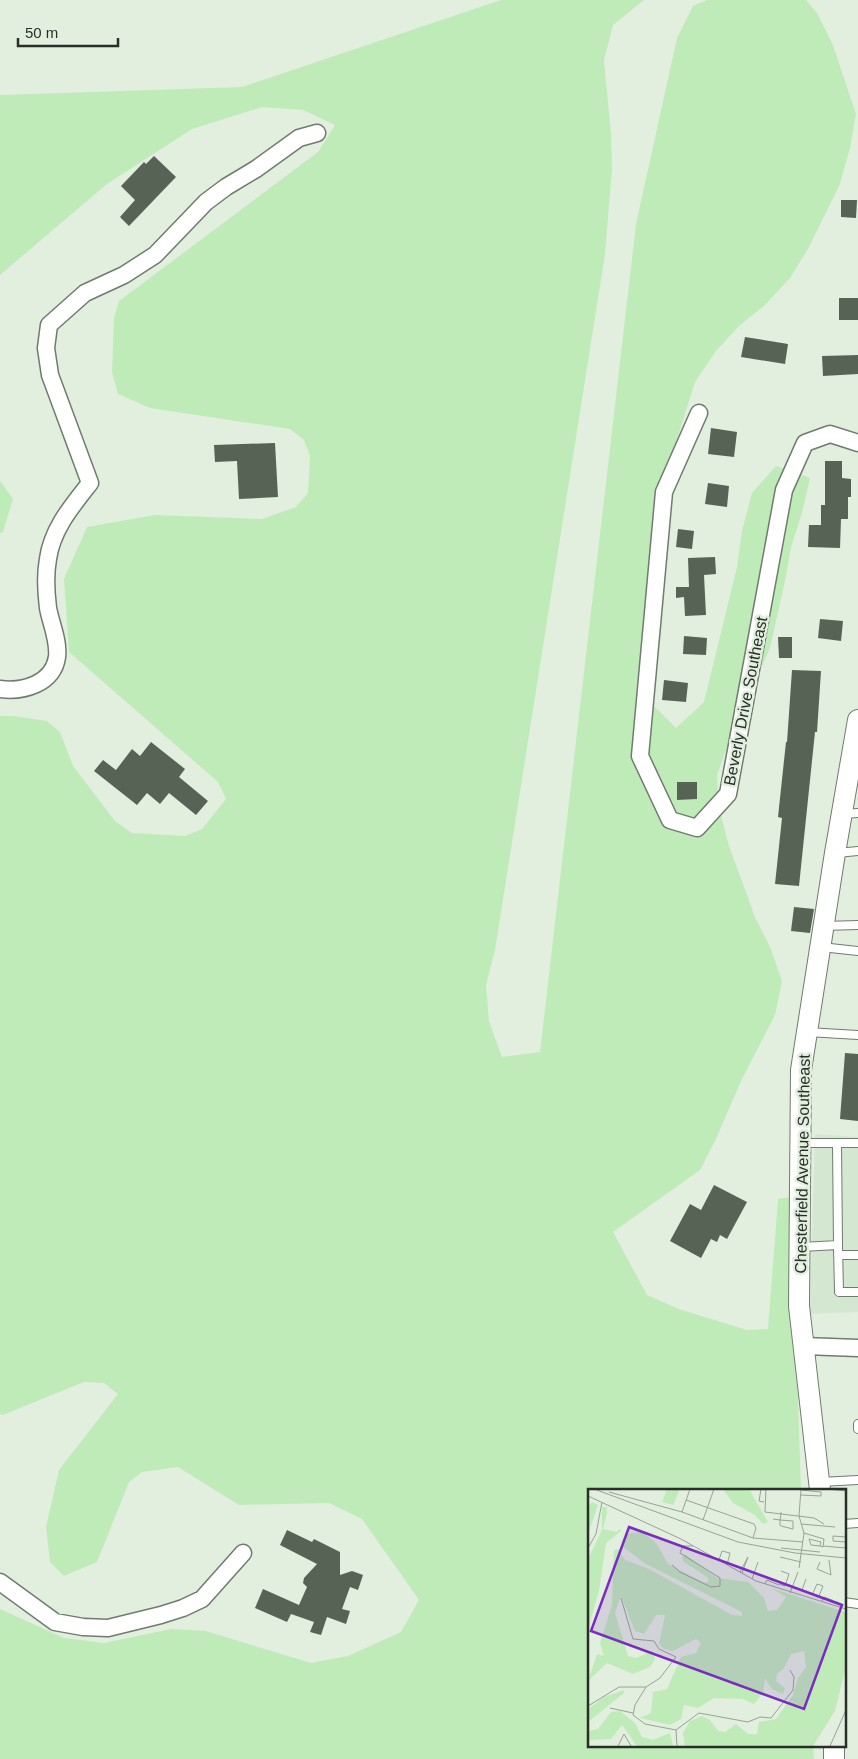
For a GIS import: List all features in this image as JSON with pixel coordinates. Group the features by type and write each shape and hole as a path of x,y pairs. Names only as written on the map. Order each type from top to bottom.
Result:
{"street":[{"path":"0,689 9,690 35,686 46,678 52,670 57,658 56,644 48,610 46,587 48,559 52,541 64,518 90,483 50,375 46,348 49,325 85,293 124,275 155,254 206,202 226,187 256,169 299,138 317,133"},
{"name":"Beverly Drive Southeast","path":"699,413 664,492 640,756 670,820 697,828 728,794 784,490 805,443 830,434 857,440"},
{"name":"Chesterfield Avenue Southeast","path":"820,1486 799,1306 801,1070 835,853 850,814 858,720"},
{"path":"804,1346 858,1348"},
{"path":"0,1582 55,1622 83,1627 108,1628 162,1615 202,1599 242,1553"},
{"path":"834,1746 834,1759"}],"lane":[{"path":"835,853 858,851"},
{"path":"824,926 858,925"},
{"path":"821,947 858,951"},
{"path":"808,1032 858,1035"},
{"path":"800,1143 858,1143"},
{"path":"837,1143 838,1292 858,1292"},
{"path":"799,1247 838,1245"},
{"path":"838,1255 858,1255"},
{"path":"858,1424 858,1429"},
{"path":"820,1486 858,1480"}],"shaded area":[{"path":"815,1134 858,1137 858,1312 810,1314"}],"green space":[{"path":"501,0 644,0 613,25 604,60 611,134 612,169 605,254 495,950 486,985 489,1021 502,1057 540,1052 636,224 677,38 693,6 707,0 806,0 817,13 833,45 856,114 850,148 840,184 808,249 790,278 765,305 739,326 716,351 695,382 673,452 651,703 676,728 704,702 737,567 742,531 752,493 776,466 810,478 802,513 791,547 770,648 729,741 717,775 719,808 729,846 755,917 771,949 782,981 775,1015 742,1079 700,1170 613,1232 647,1295 679,1309 747,1330 768,1329 778,1199 791,1197 801,1489 588,1489 588,1746 813,1746 814,1759 0,1759 0,1609 64,1638 104,1643 171,1629 206,1631 311,1663 348,1656 401,1632 419,1600 362,1519 329,1503 239,1505 178,1467 142,1472 129,1482 97,1562 64,1576 50,1562 46,1527 59,1470 118,1394 104,1383 84,1382 3,1415 0,1414 0,716 47,721 60,732 73,766 115,821 132,833 185,836 202,829 226,799 218,782 69,652 64,579 87,527 155,515 262,519 296,507 308,493 310,456 304,440 290,429 150,408 118,394 112,372 114,318 119,301 318,152 335,125 303,110 262,107 192,129 107,184 0,275 0,95 242,87"},
{"path":"0,481 13,499 3,532 0,533"}],"building":[{"path":"154,156 176,177 129,226 120,217 135,200 121,186 144,162 146,164"},
{"path":"841,200 857,200 856,218 841,217"},
{"path":"839,298 858,298 858,320 839,320"},
{"path":"745,337 788,344 785,364 741,357"},
{"path":"858,355 858,374 823,376 822,356"},
{"path":"711,428 737,432 734,457 708,454"},
{"path":"275,443 278,497 239,499 237,461 215,462 214,445"},
{"path":"825,461 842,461 842,478 851,479 851,497 848,497 848,519 841,519 840,548 808,547 809,525 821,525 821,505 825,505"},
{"path":"708,483 729,486 727,507 705,504"},
{"path":"678,529 694,531 692,549 676,547"},
{"path":"715,557 716,574 704,575 706,615 685,616 684,597 676,598 676,587 689,587 688,558"},
{"path":"820,619 843,621 841,641 818,638"},
{"path":"684,636 707,638 706,655 683,654"},
{"path":"778,637 792,637 792,658 779,658"},
{"path":"792,670 821,671 817,732 815,732 799,886 775,884 782,818 778,817 787,742"},
{"path":"664,680 688,683 686,702 662,700"},
{"path":"151,742 185,769 179,777 208,801 196,815 169,793 160,804 147,793 137,805 94,771 103,760 116,770 132,749 140,756"},
{"path":"677,782 697,782 697,799 677,800"},
{"path":"794,907 814,909 810,933 791,931"},
{"path":"845,1053 858,1054 858,1121 840,1119"},
{"path":"714,1185 747,1202 727,1239 720,1235 717,1242 711,1239 701,1258 670,1241 690,1204 701,1210"},
{"path":"287,1530 312,1542 314,1539 340,1552 340,1575 352,1571 363,1575 358,1590 350,1587 342,1609 350,1611 346,1624 327,1617 321,1635 310,1632 314,1622 291,1614 287,1622 255,1608 263,1589 299,1605 307,1587 303,1583 304,1578 317,1564 280,1545"}]}
